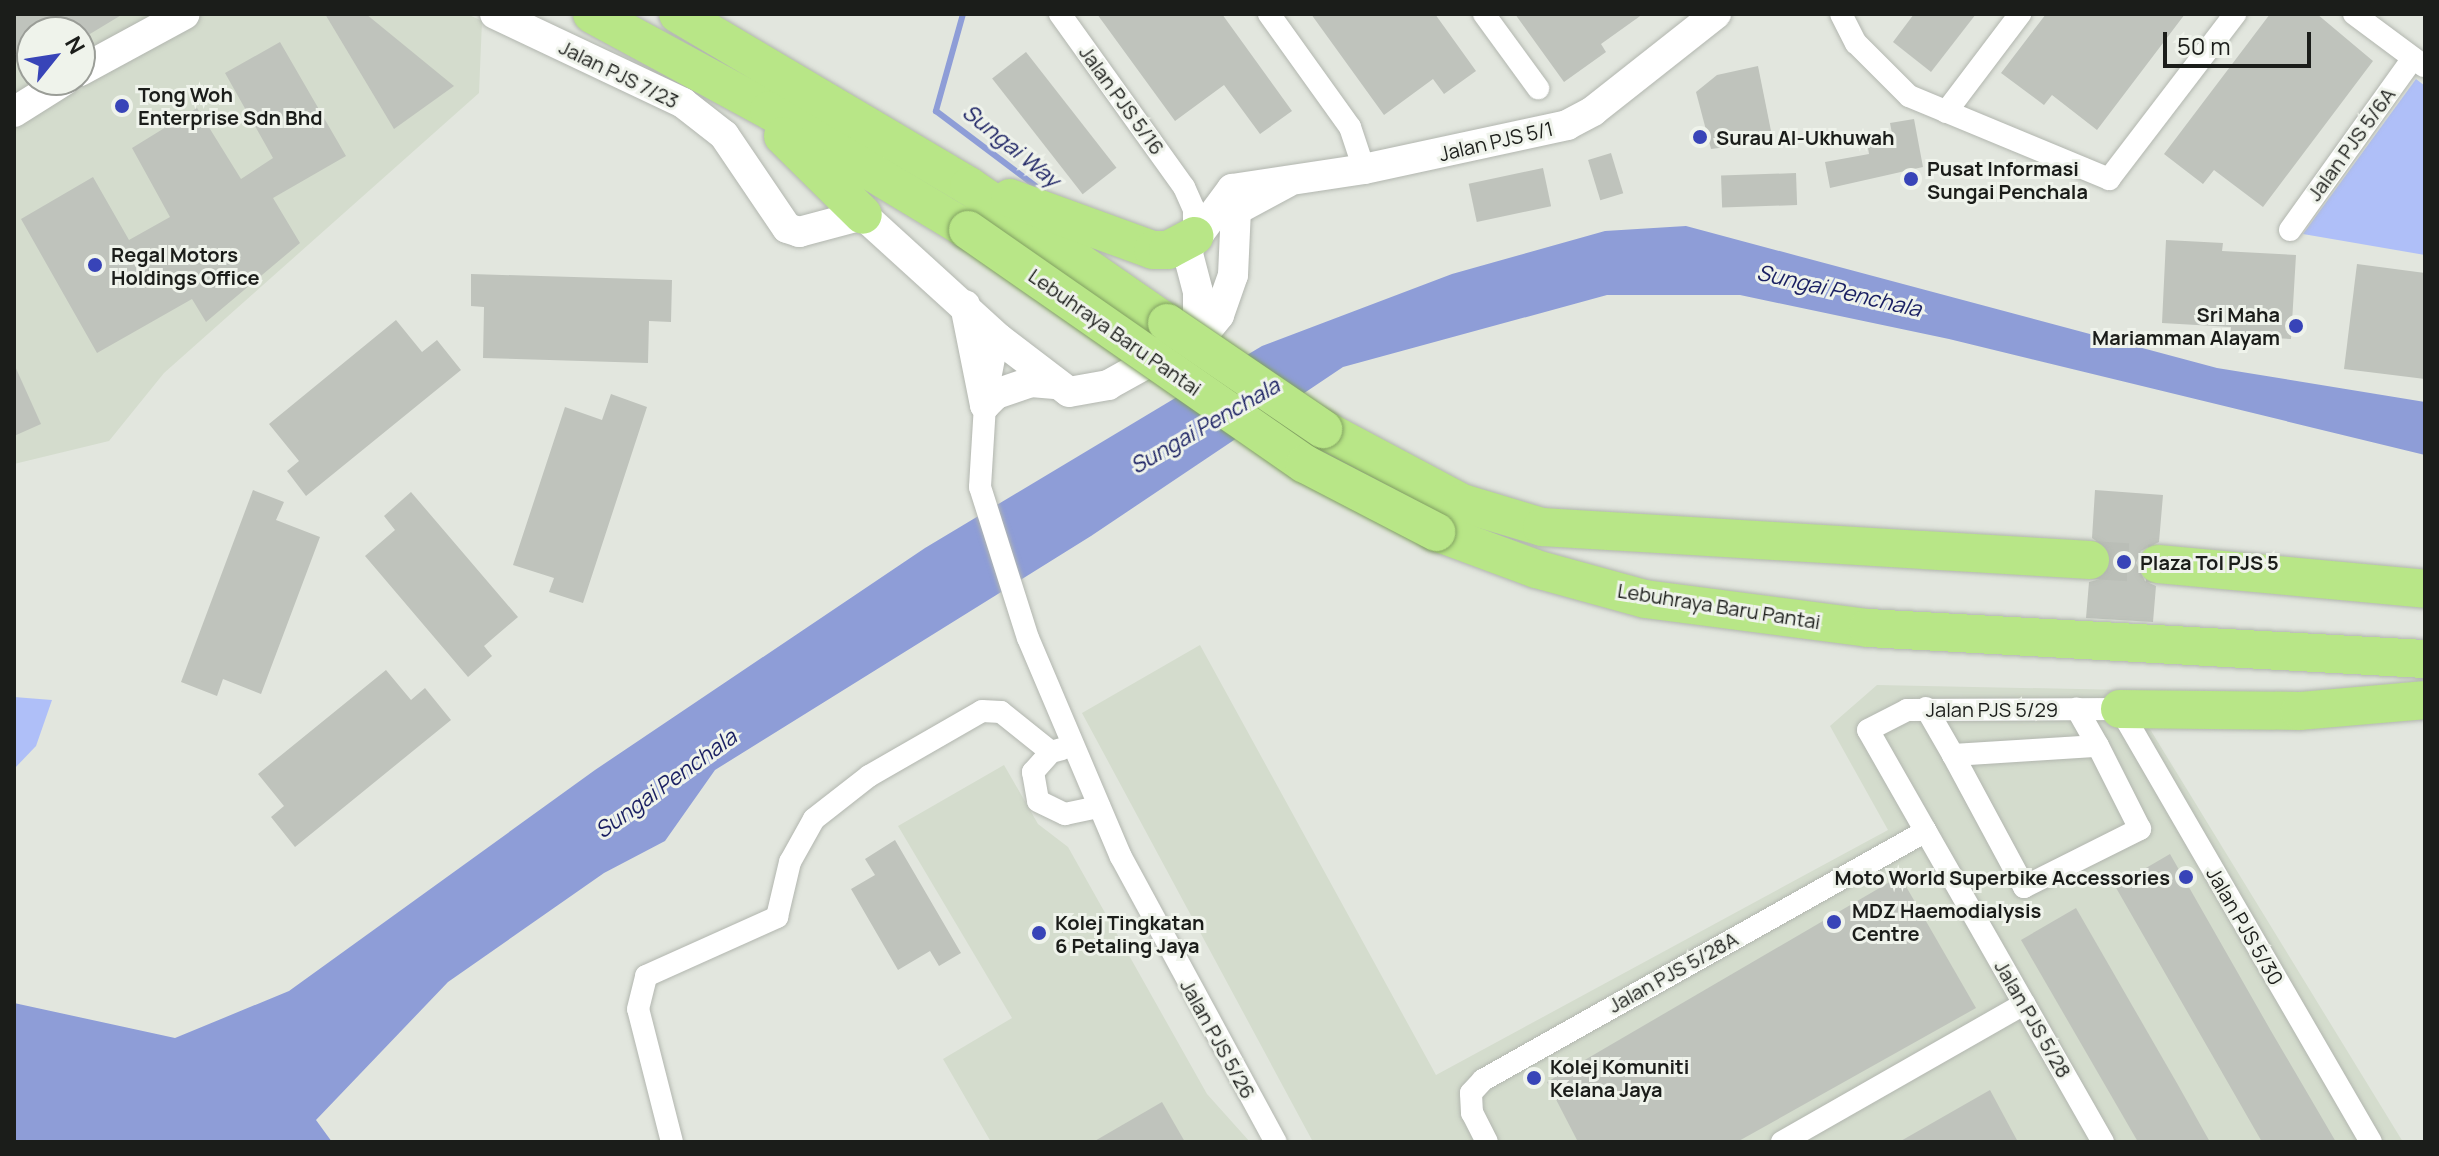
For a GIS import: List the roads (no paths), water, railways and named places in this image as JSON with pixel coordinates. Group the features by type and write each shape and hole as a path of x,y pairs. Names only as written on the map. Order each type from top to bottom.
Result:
{"highway":[{"name":"Lebuhraya Baru Pantai","path":"592,14 769,110 968,230 1305,464 1436,532 1536,569 1645,599 1853,626 2425,659"},
{"path":"678,14 969,186 1025,213 1131,243 1168,250 1194,236"},
{"path":"769,110 785,141 863,215"},
{"name":"Lebuhraya Baru Pantai","path":"1025,213 1323,429 1462,503 1542,527 2090,560"},
{"path":"2158,564 2425,589"},
{"path":"2120,709 2300,711 2425,700"}],"street":[{"path":"96,62 185,14"},
{"name":"Jalan PJS 7/23","path":"495,14 683,103 724,135 787,228 799,232 863,215"},
{"name":"Jalan PJS 5/16","path":"1060,14 1184,187 1194,209 1194,236"},
{"path":"1269,14 1350,127 1364,169"},
{"path":"1484,14 1538,88"},
{"path":"1841,14 1856,43 1895,84 1946,112 2109,179 2235,14"},
{"path":"1946,112 2020,14"},
{"path":"2354,14 2419,62"},
{"name":"Jalan PJS 5/1","path":"1232,189 1264,181 1288,182 1364,169 1567,125 1593,111 1706,18"},
{"name":"Jalan PJS 5/6A","path":"2290,230 2419,62"},
{"path":"14,112 40,96"},
{"name":"Jalan PJS 5/1","path":"985,405 1022,385 1055,384 1069,392 1090,391 1187,343 1219,315 1234,262 1236,210 1288,182"},
{"path":"1184,187 1232,189"},
{"path":"1187,343 1198,314 1198,292 1187,256 1194,236 1232,189"},
{"path":"863,215 998,338 1055,384"},
{"path":"1194,236 1221,240 1234,262"},
{"path":"965,305 985,405"},
{"path":"985,405 998,338"},
{"name":"Jalan PJS 5/26","path":"985,405 980,487 1061,749 1099,807 1174,960 1276,1142"},
{"path":"1926,708 2024,887 2140,829 2077,709"},
{"name":"Jalan PJS 5/29","path":"1868,730 1907,710 1926,708 2120,709"},
{"name":"Jalan PJS 5/30","path":"2120,709 2371,1142"},
{"path":"672,1142 638,1009 646,976 777,917 790,862 814,819 869,776 982,711 1001,712 1061,749 1033,772 1038,801 1065,814 1099,807"},
{"name":"Jalan PJS 5/28","path":"1868,730 2103,1142"},
{"path":"1953,755 2098,746"},
{"name":"Jalan PJS 5/28A","path":"1487,1142 1472,1113 1471,1093 1483,1080 1926,831"},
{"path":"1782,1142 2024,1004"}],"water":[{"name":"Sungai Penchala","path":"1686,226 2217,368 2425,402 2425,455 1949,339 1740,295 1607,295 1343,367 1091,536 715,770 665,841 604,873 448,982 316,1120 332,1142 14,1142 14,1003 175,1038 289,991 595,770 925,548 1262,346 1452,274 1605,231"}],"waterway":[{"name":"Sungai Way","path":"963,14 936,111 1042,191"}],"tunnel":[{"path":"2090,560 2158,564"}],"place":[{"name":"Tong Woh Enterprise Sdn Bhd","path":"122,106"},
{"name":"Surau Al-Ukhuwah","path":"1700,137"},
{"name":"Pusat Informasi Sungai Penchala","path":"1911,179"},
{"name":"Regal Motors Holdings Office","path":"95,265"},
{"name":"Sri Maha Mariamman Alayam","path":"2296,326"},
{"name":"Plaza Tol PJS 5","path":"2124,562"},
{"name":"Moto World Superbike Accessories","path":"2186,877"},
{"name":"MDZ Haemodialysis Centre","path":"1834,922"},
{"name":"Kolej Tingkatan 6 Petaling Jaya","path":"1039,933"},
{"name":"Kolej Komuniti Kelana Jaya","path":"1534,1078"}]}
